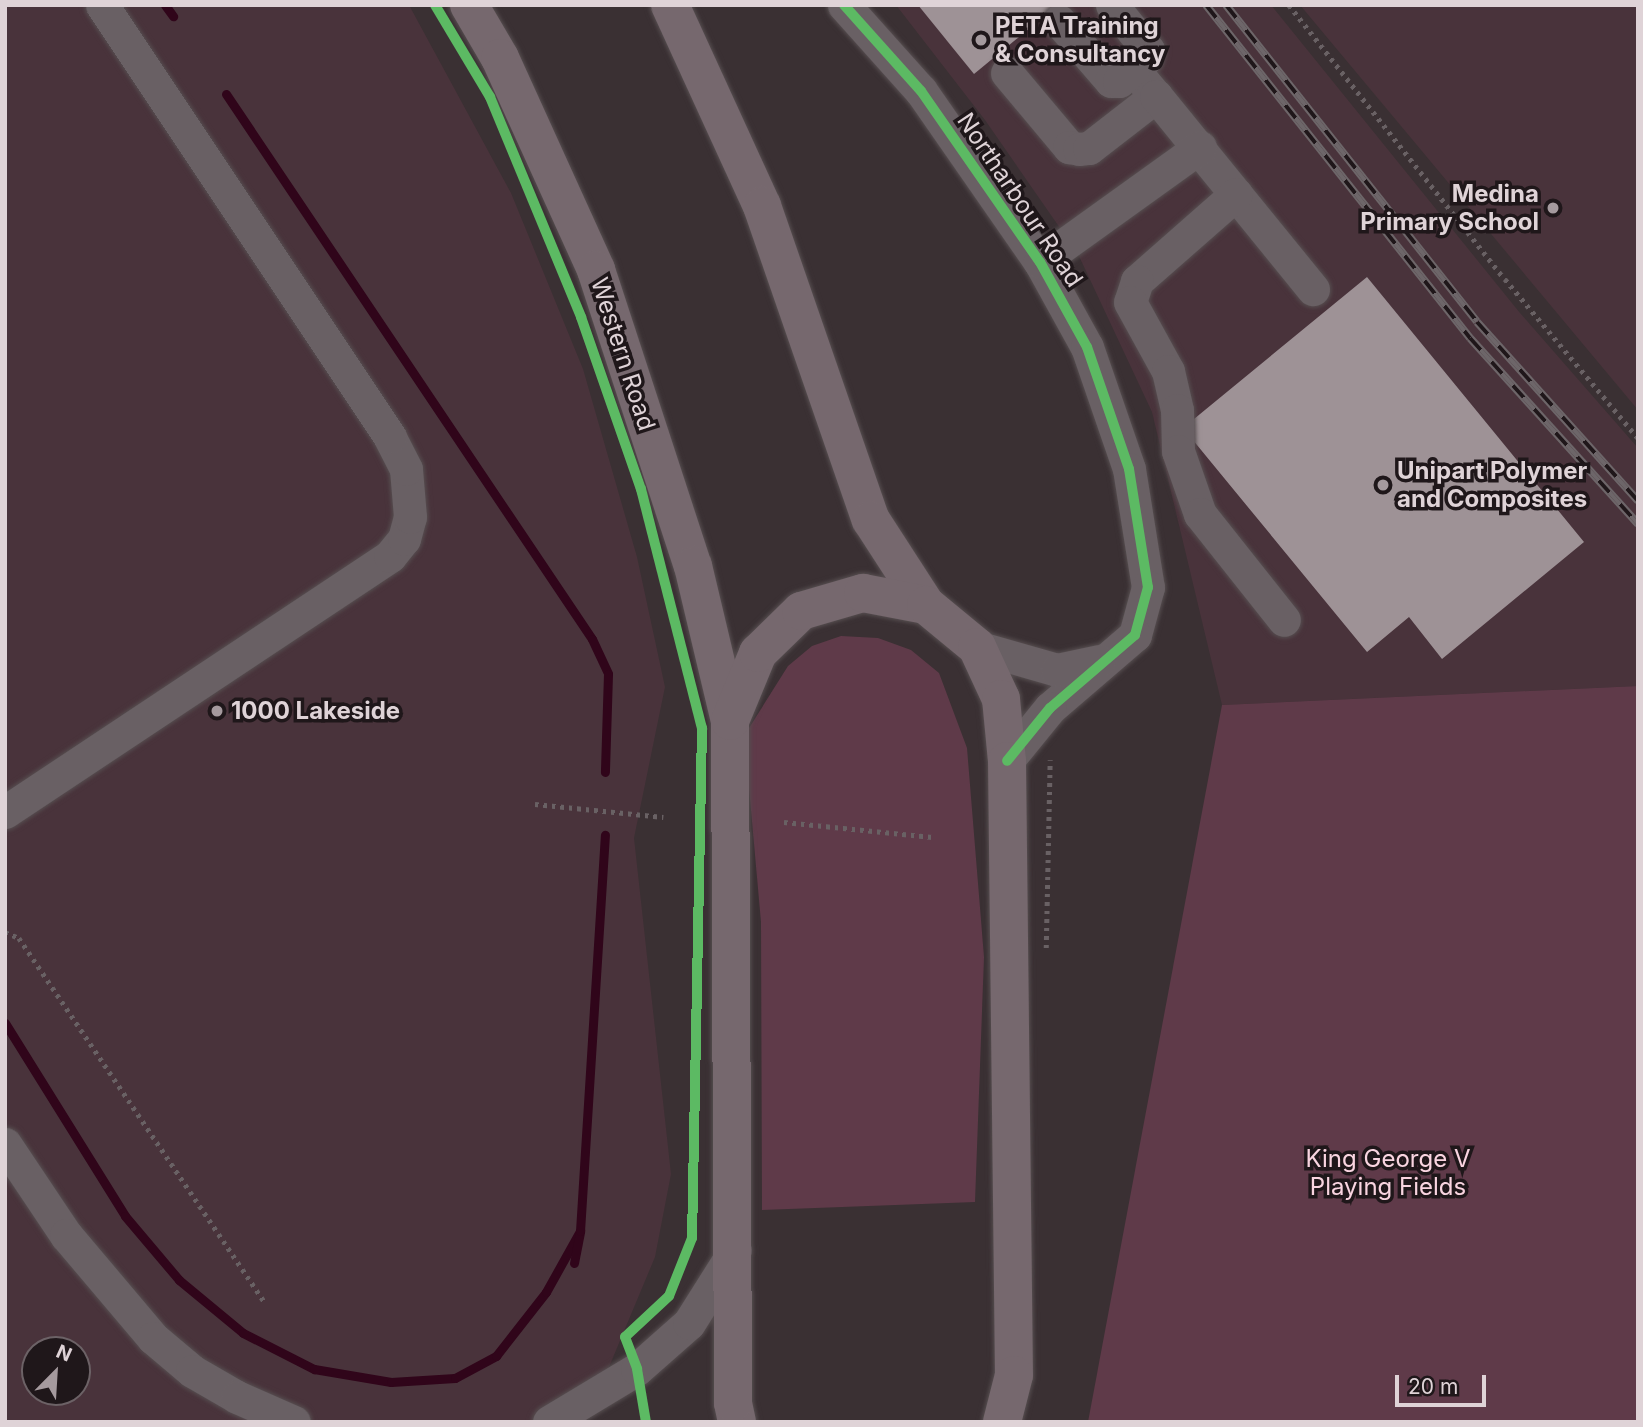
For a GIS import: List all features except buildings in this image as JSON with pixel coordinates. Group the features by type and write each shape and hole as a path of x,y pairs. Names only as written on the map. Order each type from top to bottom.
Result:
{"main road":[{"name":"Western Road","path":"469,5 500,58 596,270 693,566 730,721"},
{"path":"670,5 762,205 871,520 926,605 977,647 1001,699 1007,761 1014,1375 1018,1422"},
{"path":"737,1422 733,1403 735,1250 730,721 758,653 801,611 863,593 926,605"},
{"path":"1002,1422 1014,1375"}],"street":[{"path":"5,811 390,556 404,539 410,517 406,469 390,437 102,5"},
{"name":"Northarbour Road","path":"844,5 920,91 1040,262 1087,347 1129,469 1148,587 1135,635 1101,660 1050,709 1007,761"},
{"path":"1059,21 1111,80 1119,81 1146,58 1148,50 1112,5"},
{"path":"1133,69 1200,146 1313,289"},
{"path":"1007,73 1069,147 1079,149 1089,148 1156,96"},
{"path":"1040,262 1200,146"},
{"path":"1236,194 1138,281 1130,302 1168,371 1177,410 1178,451 1200,514 1284,620"},
{"name":"Northarbour Road","path":"977,647 1057,670 1101,660"},
{"path":"5,1144 66,1235 153,1338 192,1371 237,1397 294,1422"},
{"path":"550,1422 637,1369 689,1323 735,1250"}],"path":[{"path":"1289,5 1496,268 1638,438"},
{"path":"535,804 663,817"},
{"path":"1049,842 1050,807"},
{"path":"784,822 932,837"},
{"path":"5,932 19,938 264,1301"}],"shaded area":[{"path":"5,5 409,5 511,193 583,369 637,557 665,687 634,838 671,1174 655,1257 586,1422 5,1422"},
{"path":"896,5 1271,5 1520,313 1638,448 1638,686 1222,705 1152,412 1078,254 985,120"},
{"name":"Medina Primary School","path":"1300,5 1638,5 1638,410"}],"green space":[{"path":"841,636 878,638 911,650 939,673 967,748 984,957 975,1202 762,1210 761,922 746,754 749,728 788,666 812,646"},
{"name":"King George V Playing Fields","path":"1638,686 1638,1422 1088,1422 1222,705"}],"waterway":[{"path":"165,5 173,16"},
{"path":"226,94 592,639 608,674 605,772"},
{"path":"574,1263 580,1231 605,835"},
{"path":"5,1023 125,1216 179,1280 243,1333 314,1369 391,1382 455,1378 496,1356 546,1292 580,1231"}],"railway":[{"path":"1206,5 1470,338 1638,524"},
{"path":"1226,5 1477,322 1638,501"}],"cycle path":[{"path":"435,5 490,97 581,317 641,489 702,728 692,1238 669,1296 625,1337 637,1369 646,1422"},
{"path":"844,5 921,91 1040,262 1087,347 1129,469 1148,587 1135,635 1050,708 1007,761"}],"place":[{"name":"PETA Training & Consultancy","path":"981,40"},
{"name":"Medina Primary School","path":"1553,208"},
{"name":"Unipart Polymer and Composites","path":"1383,485"},
{"name":"1000 Lakeside","path":"217,711"}]}
